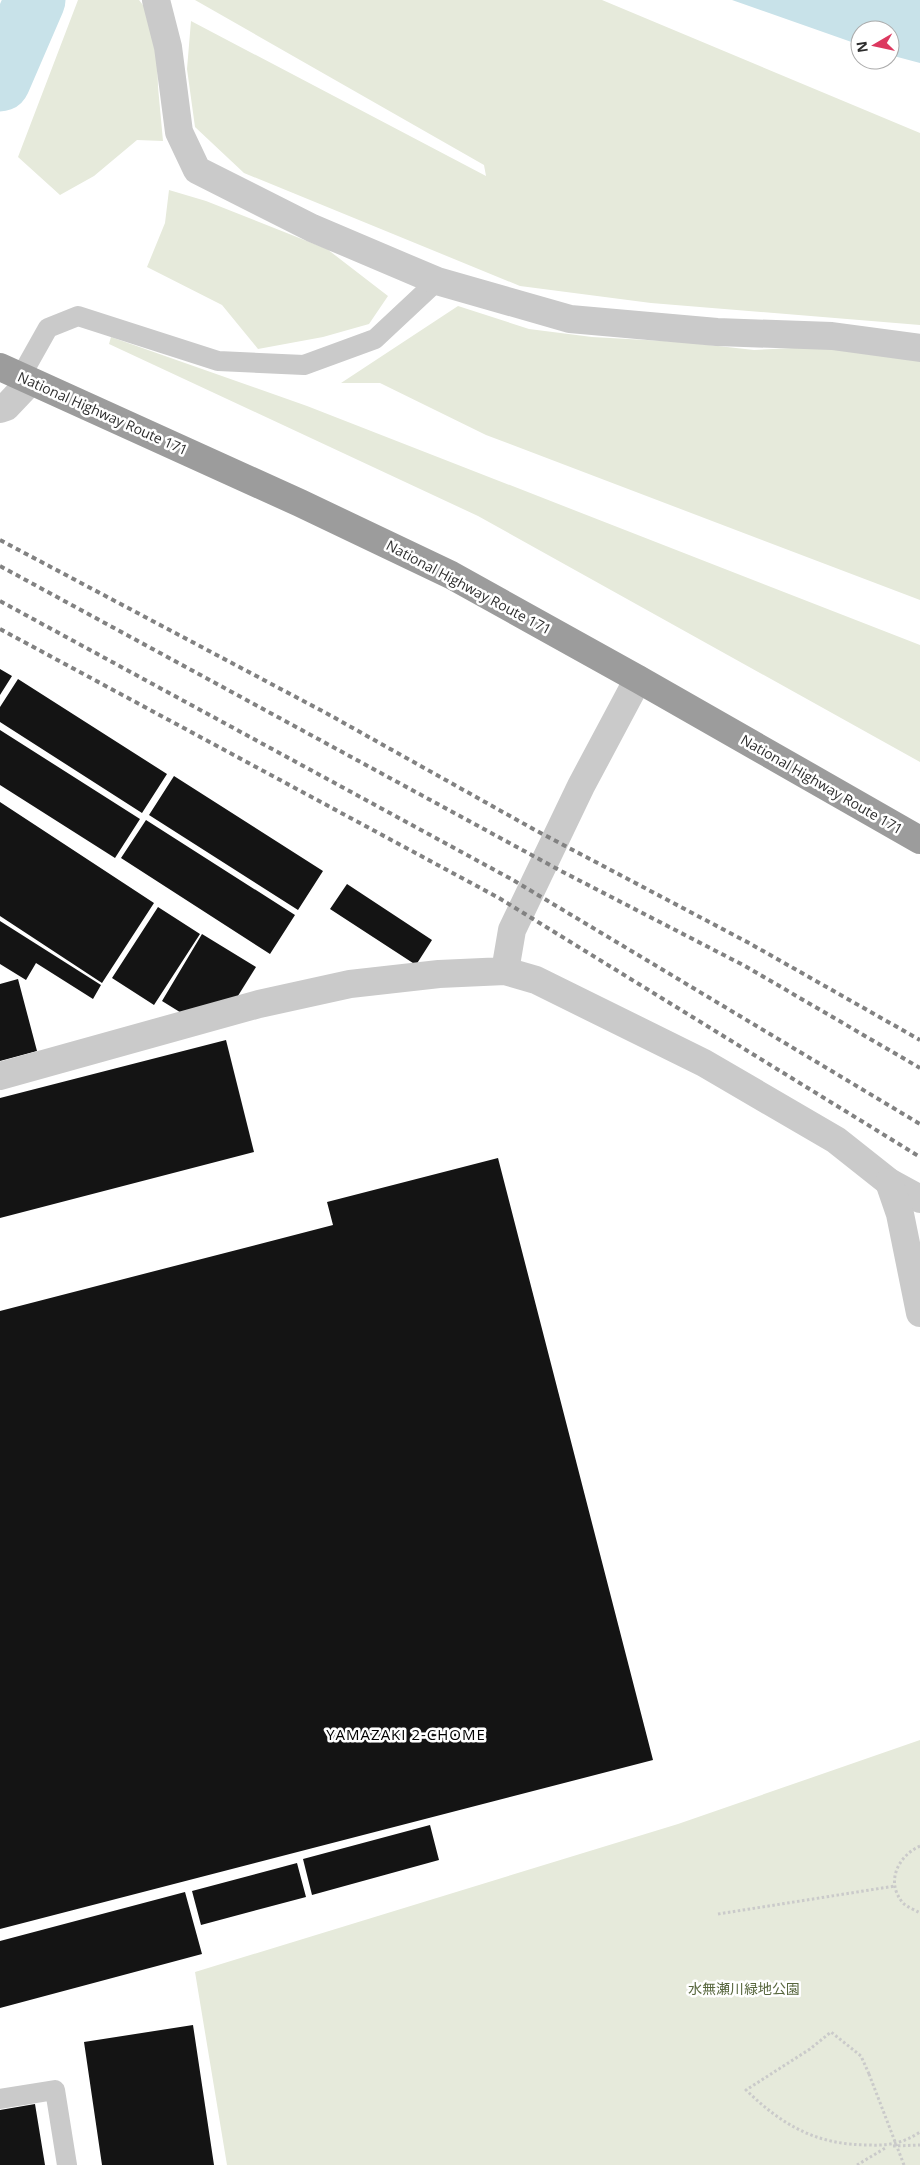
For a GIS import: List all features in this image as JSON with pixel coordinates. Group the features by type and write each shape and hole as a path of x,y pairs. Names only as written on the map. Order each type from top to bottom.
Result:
{"highway":[{"name":"National Highway Route 171","path":"11,372 300,503 451,575 920,840"}],"street":[{"path":"156,0 168,46 179,132 197,170 312,228 437,281 570,319 717,332 832,336 920,348"},
{"path":"0,409 6,407 24,388 11,372"},
{"path":"505,971 512,930 582,786 638,679"},
{"path":"0,1076 259,1004 350,984 438,974 505,971 536,980 704,1063 836,1140 889,1182 920,1199"},
{"path":"889,1182 900,1214 920,1313"}],"lane":[{"path":"11,372 48,328 78,316 218,361 304,365 375,339 437,281"},
{"path":"0,2099 55,2090 67,2165"}],"path":[{"path":"920,1846 908,1852 896,1867 895,1886 904,1903 920,1913"},
{"path":"718,1914 895,1886"},
{"path":"904,2165 869,2074 861,2056 831,2032 810,2049 746,2090 766,2109 792,2127 822,2140 845,2145 889,2146 920,2145"},
{"path":"856,2165 889,2146 920,2132"}],"green space":[{"path":"78,0 139,0 156,22 158,87 163,141 137,140 94,176 60,195 18,157"},
{"path":"195,0 602,0 920,133 920,325 651,303 520,286 244,173 195,127 187,69 191,21 486,176 484,165"},
{"path":"169,190 206,201 327,249 388,296 369,324 323,337 258,349 222,305 147,267 165,223"},
{"path":"458,306 529,329 592,337 682,342 754,350 838,346 920,357 920,600 486,435 380,383 341,383"},
{"path":"111,337 307,406 920,645 920,762 478,516 109,344"},
{"name":"水無瀬川緑地公園","path":"920,1740 920,2165 227,2165 195,1972 678,1824"}],"water":[{"path":"732,0 920,0 920,63 900,58 900,20 850,20 850,41"}],"building":[{"path":"0,669 12,676 0,695"},
{"path":"18,679 167,774 142,813 0,722 0,707"},
{"path":"0,730 140,819 115,858 0,785"},
{"path":"174,776 323,871 298,910 149,815"},
{"path":"0,802 154,903 102,983 0,916"},
{"path":"146,820 295,915 270,954 121,858"},
{"path":"347,884 432,940 416,965 330,909"},
{"path":"158,907 200,934 154,1005 112,978"},
{"path":"0,921 101,985 93,999 36,963 26,980 0,964"},
{"path":"202,934 256,967 236,999 183,1014 162,1001"},
{"path":"18,979 37,1051 0,1061 0,984"},
{"path":"226,1040 254,1152 0,1218 0,1098"},
{"path":"498,1158 653,1760 0,1929 0,1311 333,1225 327,1202"},
{"path":"430,1825 439,1860 312,1895 303,1859"},
{"path":"297,1863 306,1897 201,1925 192,1891"},
{"path":"185,1892 202,1954 0,2008 0,1941"},
{"path":"193,2025 214,2165 102,2165 84,2042"},
{"path":"35,2104 45,2165 0,2165 0,2110"}],"waterway":[{"path":"0,81 35,0"}],"railway":[{"path":"0,540 326,713 535,830 749,943 920,1040"},
{"path":"0,566 561,871 745,966 920,1068"},
{"path":"0,601 513,880 920,1124"},
{"path":"0,629 499,898 920,1157"}],"district":[{"name":"YAMAZAKI 2-CHOME","path":"406,1734"}]}
